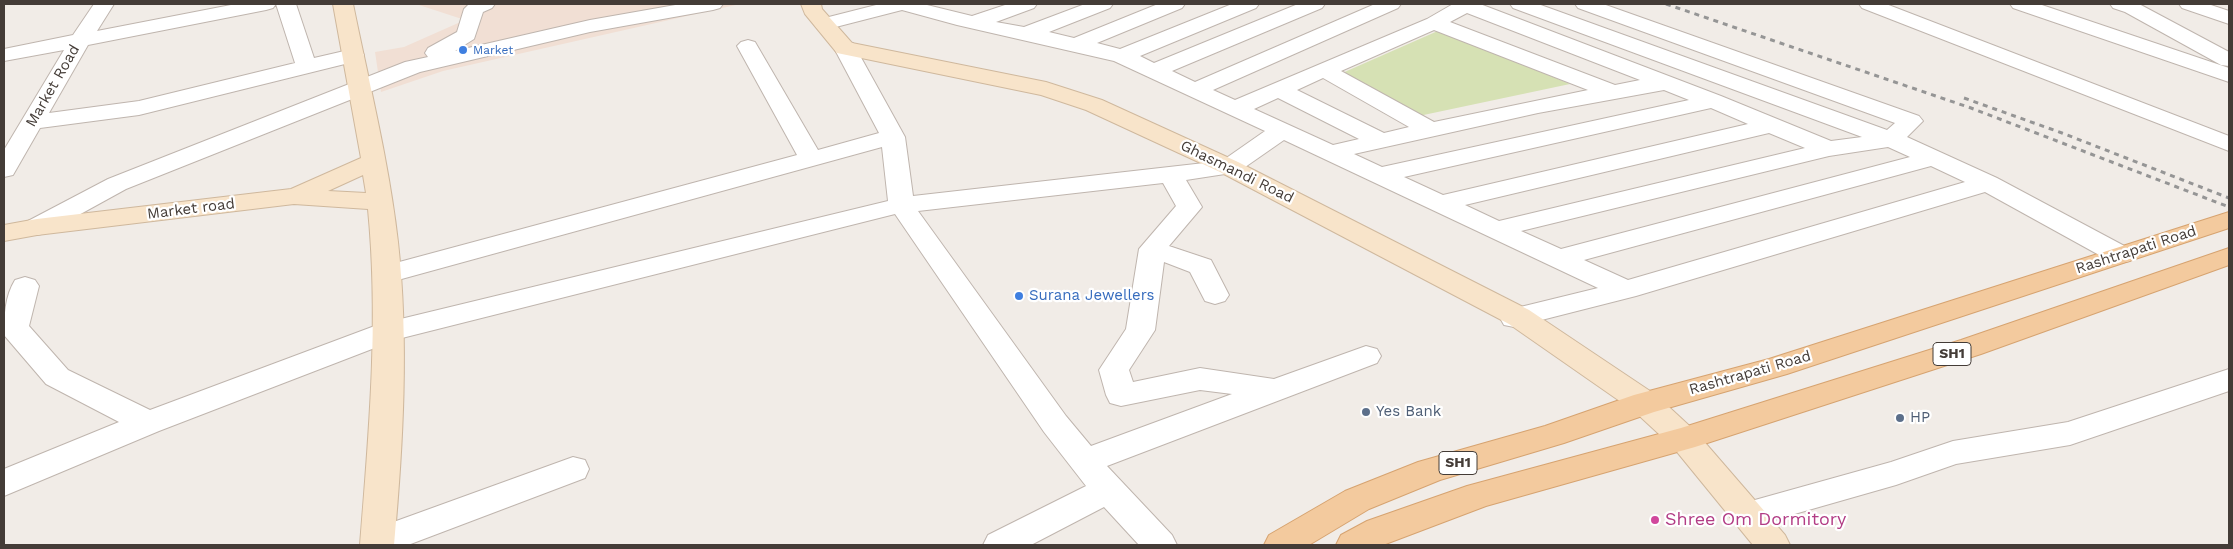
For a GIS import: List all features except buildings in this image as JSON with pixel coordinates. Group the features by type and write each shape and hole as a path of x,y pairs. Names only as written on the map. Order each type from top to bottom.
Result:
{"main road":[{"name":"Rashtrapati Road","path":"1281,545 1357,500 1430,471 1553,435 1646,402 1776,367 2229,220"},
{"name":"SH1","path":"1353,545 1379,531 1479,495 1684,438 1971,347 2225,261"}],"street":[{"name":"Market Road","path":"4,170 80,40 104,4"},
{"path":"4,55 266,4"},
{"path":"286,4 306,65"},
{"path":"343,4 379,202 387,274 390,331 377,544 574,469"},
{"path":"413,66 467,35 474,9 485,4"},
{"path":"37,227 117,184 413,66 590,26 713,4"},
{"path":"815,13 844,4"},
{"path":"815,13 903,4 929,13 1079,43 1122,56 1198,89 1493,230 1626,290"},
{"path":"929,13 957,4"},
{"path":"972,23 1027,4"},
{"path":"1028,33 1103,4"},
{"path":"1079,43 1175,4"},
{"path":"1122,56 1249,4"},
{"path":"1155,70 1315,4"},
{"path":"1198,89 1392,4"},
{"path":"1236,108 1434,24 1466,4 1713,101 1829,150"},
{"path":"1520,4 1891,138 1988,183 2120,255"},
{"path":"1493,230 1829,150 1891,138 1911,121 1585,4"},
{"path":"1869,4 2229,144"},
{"path":"2020,4 2229,75"},
{"path":"2120,4 2132,8 2229,60"},
{"path":"2189,4 2229,18"},
{"path":"815,13 845,48 893,137 901,205 1055,424 1108,490 1160,545"},
{"path":"1434,24 1612,91"},
{"path":"748,46 811,159"},
{"name":"Ghasmandi Road","path":"845,48 1062,94 1094,105 1229,166 1516,318 1646,402 1684,438 1773,545"},
{"path":"33,122 139,108 352,55"},
{"path":"1326,71 1430,129"},
{"path":"1330,153 1430,129 1612,91 1664,83"},
{"path":"1279,90 1381,140"},
{"path":"1380,175 1713,101"},
{"path":"1439,204 1772,125"},
{"path":"4,483 148,422 390,331 901,205 1171,175 1229,166 1283,130"},
{"path":"387,274 893,137"},
{"path":"1557,259 1934,158"},
{"path":"294,196 372,162"},
{"path":"1171,175 1189,207 1152,249 1140,330 1114,370 1121,395 1200,379 1273,390"},
{"path":"1516,318 1626,290 1988,183"},
{"name":"Market road","path":"4,233 37,227 294,196 379,202"},
{"path":"1152,249 1201,266 1215,295"},
{"path":"25,286 14,328 57,377 148,422"},
{"path":"1085,461 1366,356"},
{"path":"1748,514 1896,473 1953,453 2070,433 2229,380"},
{"path":"1000,545 1108,490"}],"shaded area":[{"name":"Market","path":"420,4 740,4 443,71 381,92 375,52 404,47 465,20"}],"green space":[{"path":"1440,30 1570,84 1414,117 1340,74"}],"railway":[{"path":"1666,4 1971,108 2229,207"},
{"path":"1964,98 2062,133 2229,198"}],"place":[{"name":"Market","path":"463,50"},
{"name":"Surana Jewellers","path":"1019,296"},
{"name":"Yes Bank","path":"1366,412"},
{"name":"HP","path":"1900,418"},
{"name":"Shree Om Dormitory","path":"1655,520"}]}
